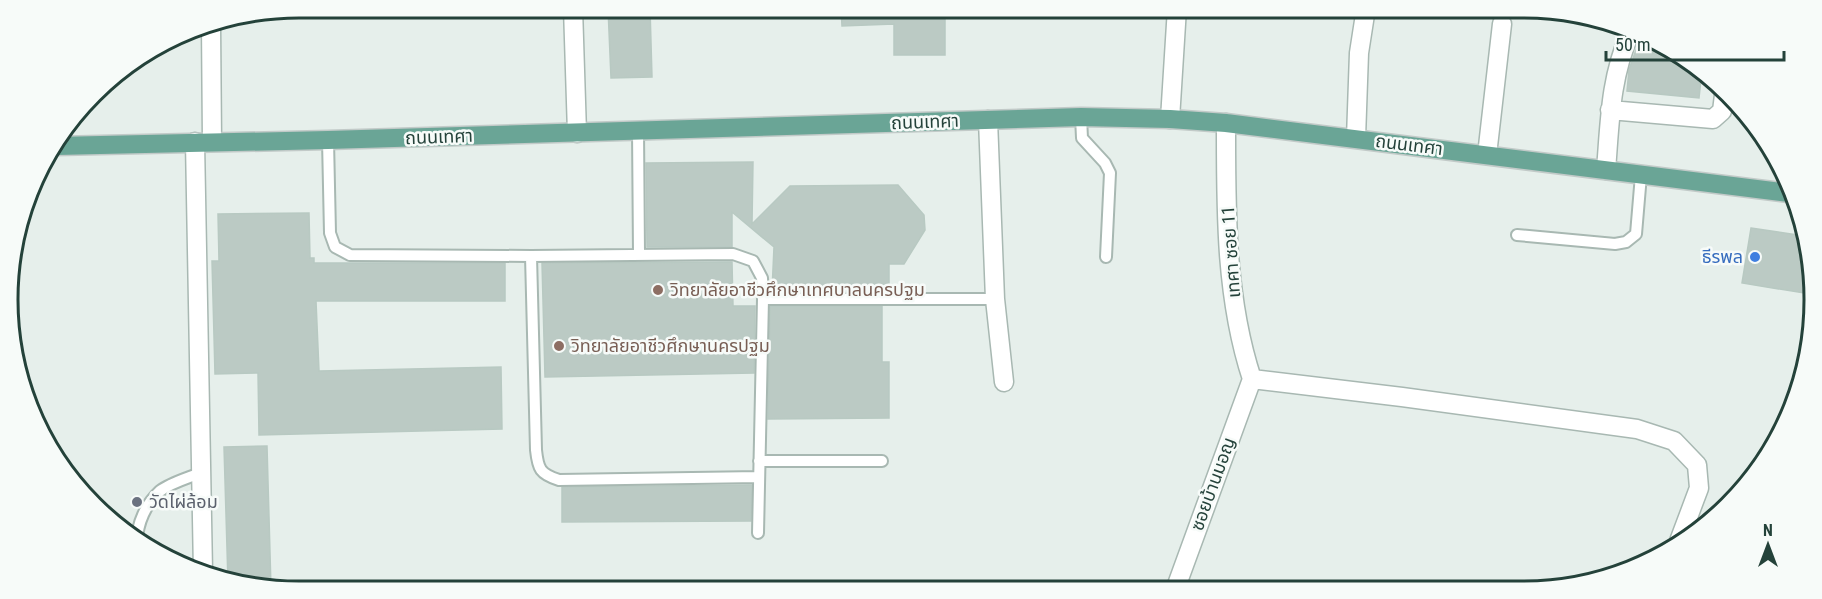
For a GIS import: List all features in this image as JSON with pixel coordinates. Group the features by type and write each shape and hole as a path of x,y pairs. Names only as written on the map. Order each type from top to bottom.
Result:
{"main road":[{"name":"ถนนเทศา","path":"63,146 1081,117 1170,119 1356,138 1783,192"}],"street":[{"path":"573,18 577,133"},
{"path":"1170,119 1176,18"},
{"path":"1356,138 1359,53 1364,18"},
{"path":"1487,155 1502,24"},
{"path":"203,564 200,473 203,142 210,33"},
{"path":"1606,170 1612,87 1627,38"},
{"path":"1610,110 1713,119 1722,111 1723,101"},
{"path":"988,120 995,299 1004,382"},
{"name":"เทศา ซอย 11","path":"1226,123 1229,266 1242,345 1252,379"},
{"path":"1252,379 1637,429 1674,441 1697,465 1699,488 1683,531"},
{"name":"ซอยบ้านมอญ","path":"1181,581 1252,379"}],"lane":[{"path":"1081,117 1082,138 1105,163 1110,173 1106,257"},
{"path":"638,130 639,254"},
{"path":"328,140 330,233 335,247 350,255 733,254 753,261 762,278 763,299 758,533"},
{"path":"1517,235 1616,244 1626,242 1635,234 1641,175"},
{"path":"531,256 537,465 546,476 559,480 759,477"},
{"path":"763,299 995,299"},
{"path":"759,461 882,461"},
{"path":"138,530 143,514 161,490 200,473"}],"building":[{"path":"608,18 650,18 652,77 611,78"},
{"path":"842,18 945,18 945,55 894,55 894,24 842,26"},
{"path":"1638,43 1679,65 1701,82 1699,98 1627,91 1629,70"},
{"path":"753,162 752,224 790,186 898,185 924,215 925,230 904,264 889,264 889,291 772,291 774,247 732,212 732,247 647,247 646,163"},
{"path":"309,213 310,258 314,258 314,263 505,263 505,301 316,301 319,371 501,367 502,429 259,435 258,373 215,374 212,261 219,261 218,214"},
{"path":"1751,228 1796,235 1802,263 1804,293 1742,283"},
{"path":"732,262 733,306 755,306 754,373 545,377 542,263"},
{"path":"770,306 882,306 882,362 889,362 889,418 768,419"},
{"path":"267,446 271,579 228,571 224,447"},
{"path":"752,485 751,521 562,522 562,487"}],"place":[{"name":"ธีรพล","path":"1755,257"},
{"name":"วิทยาลัยอาชีวศึกษาเทศบาลนครปฐม","path":"658,290"},
{"name":"วิทยาลัยอาชีวศึกษานครปฐม","path":"559,346"},
{"name":"วัดไผ่ล้อม","path":"137,502"}]}
